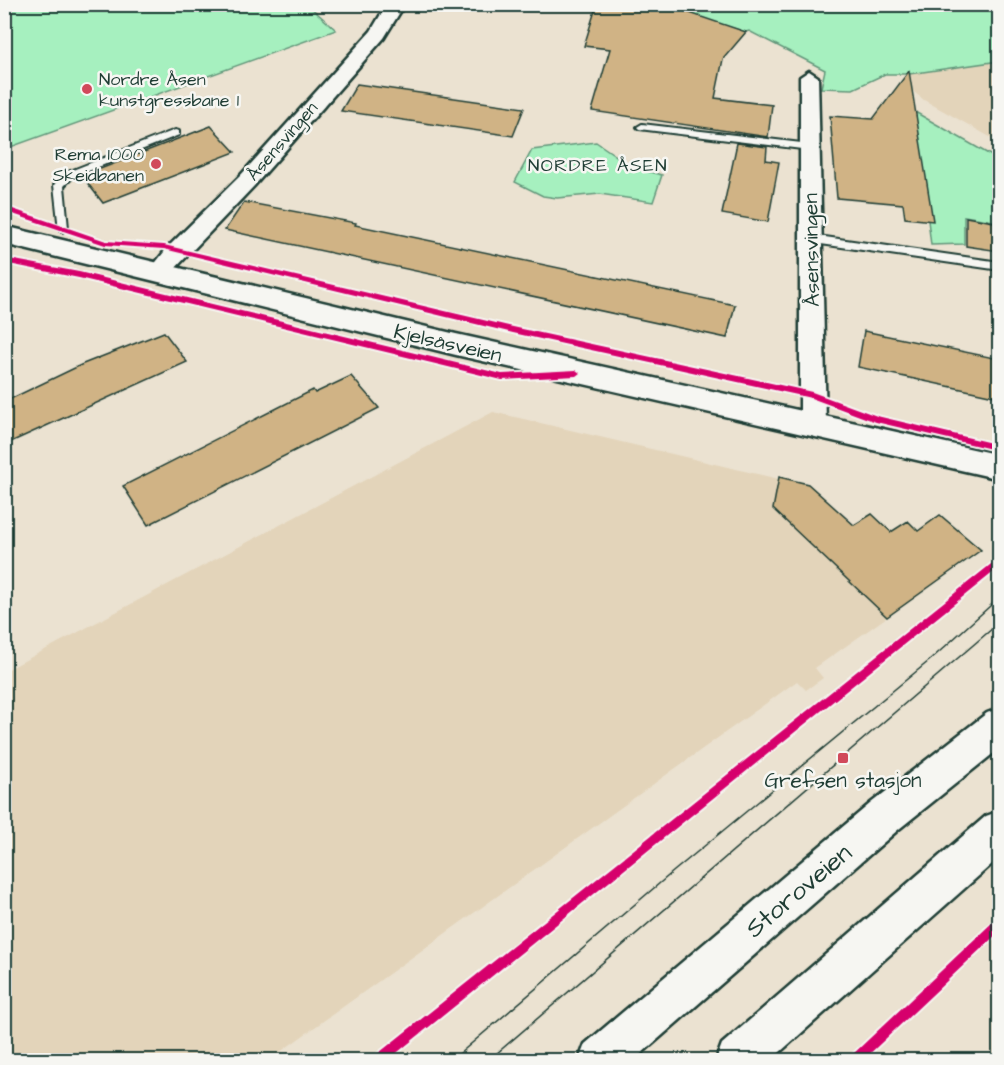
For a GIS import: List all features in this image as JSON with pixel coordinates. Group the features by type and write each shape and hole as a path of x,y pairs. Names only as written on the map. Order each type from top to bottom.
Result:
{"main road":[{"name":"Kjelsåsveien","path":"10,240 160,271 542,365 999,467"},
{"name":"Storoveien","path":"601,1060 885,816 999,725"},
{"path":"738,1060 999,830"}],"street":[{"name":"Åsensvingen","path":"160,271 247,181 378,34 396,4"},
{"name":"Åsensvingen","path":"809,77 813,424"}],"lane":[{"path":"642,127 810,147"},
{"path":"63,228 59,185 69,175 175,133"},
{"path":"811,239 999,266"}],"shaded area":[{"path":"999,61 999,142 924,100 909,88 909,74"},
{"path":"493,412 779,479 773,509 887,617 815,668 823,678 806,690 797,681 269,1060 5,1060 5,671"}],"green space":[{"name":"Nordre Åsen kunstgressbane 1","path":"5,4 308,5 336,30 5,149"},
{"path":"656,5 999,5 999,61 909,74 885,74 853,89 821,88 825,70 749,31"},
{"path":"915,112 999,160 999,222 964,216 964,244 931,245"},
{"path":"596,142 634,168 662,175 653,202 600,194 557,198 543,196 515,182 532,150"}],"building":[{"path":"597,4 663,4 746,32 723,59 715,98 772,105 768,137 592,111 610,49 584,46"},
{"path":"909,71 933,221 905,218 903,204 837,198 830,116 873,119"},
{"path":"357,84 524,108 513,136 341,111"},
{"path":"211,126 235,152 103,203 82,176"},
{"path":"737,143 767,147 766,160 779,162 768,222 722,214"},
{"path":"244,202 356,223 355,225 735,305 727,338 225,230"},
{"path":"966,217 999,223 999,251 966,246"},
{"path":"864,331 999,359 999,397 858,367"},
{"path":"164,332 187,362 4,445 4,402 83,364"},
{"path":"351,376 379,408 148,525 123,486 313,390 315,393"},
{"path":"779,477 808,484 854,525 872,514 891,532 908,521 918,531 940,515 981,550 887,617 773,509"}],"tram line":[{"path":"452,1060 674,871 929,661 1000,597"},
{"path":"489,1060 1000,622"}],"cycle path":[{"path":"4,208 105,243 164,247 513,330 812,395 876,419 1000,448"},
{"path":"4,260 79,275 502,377 576,373"},
{"path":"379,1060 1000,561"},
{"path":"855,1060 1000,923"}],"place":[{"name":"Nordre Åsen kunstgressbane 1","path":"87,89"},
{"name":"Rema 1000 Skeidbanen","path":"156,164"},
{"name":"Grefsen stasjon","path":"843,758"}],"district":[{"name":"NORDRE ÅSEN","path":"598,165"}]}
